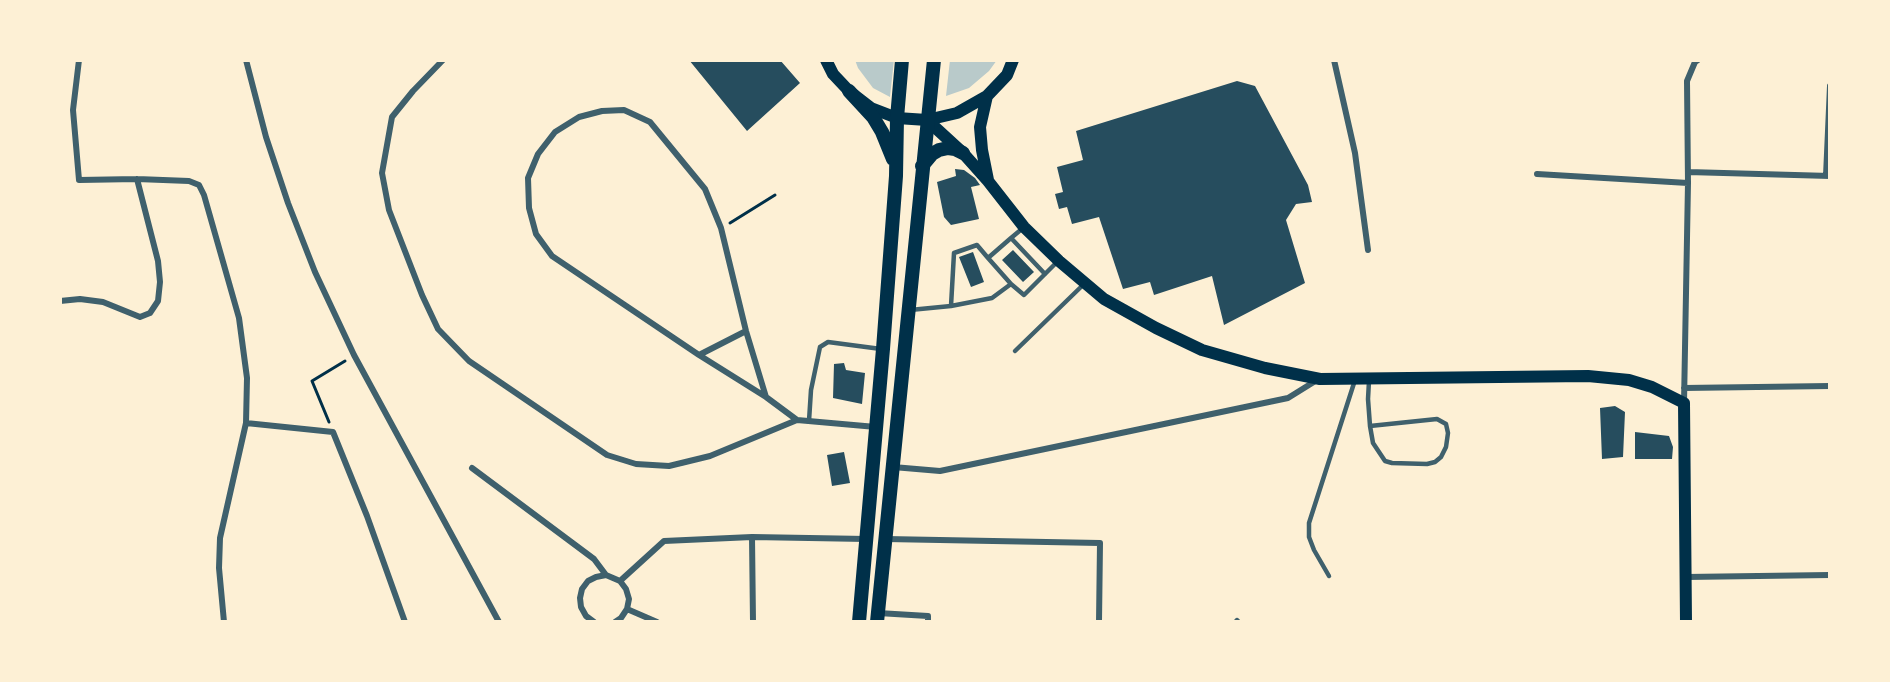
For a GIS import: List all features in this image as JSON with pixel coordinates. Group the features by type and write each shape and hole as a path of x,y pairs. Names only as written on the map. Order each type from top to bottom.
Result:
{"main road":[{"path":"826,60 833,74 862,103 882,132 889,146 897,176"},
{"path":"859,622 897,176 897,118 902,60"},
{"path":"877,618 934,60"},
{"path":"849,91 871,108 897,118 927,120 957,113 987,96 1007,75 1013,60"},
{"path":"987,96 980,127 988,181"},
{"path":"927,120 963,153 1024,227 1059,261 1104,299 1156,328 1203,350 1265,368 1320,379 1588,376 1629,380 1652,387 1684,403 1686,622"},
{"path":"922,166 932,154 939,150 948,148 963,153"}],"street":[{"path":"79,60 73,110 79,180 189,181 199,185 204,195 239,318 247,378 246,423 220,538 219,568 224,622"},
{"path":"246,60 266,137 288,203 315,272 354,355 499,622"},
{"path":"443,60 392,117 382,173 389,210 422,295 438,329 469,362 607,455 636,465 669,466 710,456 797,420 877,427"},
{"path":"1334,60 1355,153 1368,250"},
{"path":"1684,403 1688,183 1687,81 1698,60"},
{"path":"1688,172 1828,176 1830,86"},
{"path":"766,397 746,331 721,228 705,189 651,122 624,110 602,111 579,117 555,132 538,154 528,178 529,208 536,234 552,256 766,397 797,420"},
{"path":"1537,174 1688,183"},
{"path":"60,301 80,299 103,302 140,316 150,313 158,301 160,282 158,261 137,179"},
{"path":"699,355 746,331"},
{"path":"892,466 940,471 1288,398 1320,379"},
{"path":"1684,388 1830,386"},
{"path":"246,423 333,432 367,516 405,622"},
{"path":"472,468 594,559 606,575 620,581 629,599 627,609 615,622"},
{"path":"752,537 753,622"},
{"path":"620,581 664,542 752,537 867,539"},
{"path":"885,538 1100,543 1099,622"},
{"path":"593,622 581,608 582,589 588,581 606,575"},
{"path":"1685,577 1830,575"},
{"path":"627,609 657,622"},
{"path":"877,618 928,616 928,622"}],"lane":[{"path":"988,258 1024,227"},
{"path":"1011,238 1045,274"},
{"path":"951,306 954,253 977,245 1011,284 1024,295 1059,261"},
{"path":"1015,351 1086,283"},
{"path":"907,310 951,306 992,298 1011,284"},
{"path":"809,421 811,390 820,347 828,342 883,349"},
{"path":"1329,576 1309,537 1309,523 1355,378"},
{"path":"1369,378 1368,399 1370,426 1373,442 1385,461 1427,464 1442,457 1446,447 1448,433 1446,424 1437,418 1370,426"}],"path":[{"path":"721,228 775,195"},
{"path":"333,432 312,381 354,355"}],"shaded area":[{"path":"855,60 894,60 890,97 873,88 858,68"},
{"path":"950,60 997,60 989,71 969,88 946,96"}],"building":[{"path":"689,60 780,60 800,83 747,131"},
{"path":"1237,81 1255,86 1308,185 1312,202 1296,204 1286,220 1305,283 1224,325 1212,276 1154,295 1150,282 1123,289 1099,217 1072,224 1067,207 1059,209 1055,194 1063,192 1057,167 1083,160 1076,131"},
{"path":"955,169 964,170 980,185 971,187 979,219 951,225 944,217 937,182 956,176"},
{"path":"1013,250 1034,272 1023,282 1002,260"},
{"path":"973,252 984,282 971,287 959,257"},
{"path":"844,363 846,370 865,373 862,404 833,398 834,364"},
{"path":"1615,406 1625,412 1623,457 1602,459 1600,408"},
{"path":"1635,432 1669,436 1673,447 1672,459 1635,459"},
{"path":"844,452 850,483 832,486 827,455"}]}
